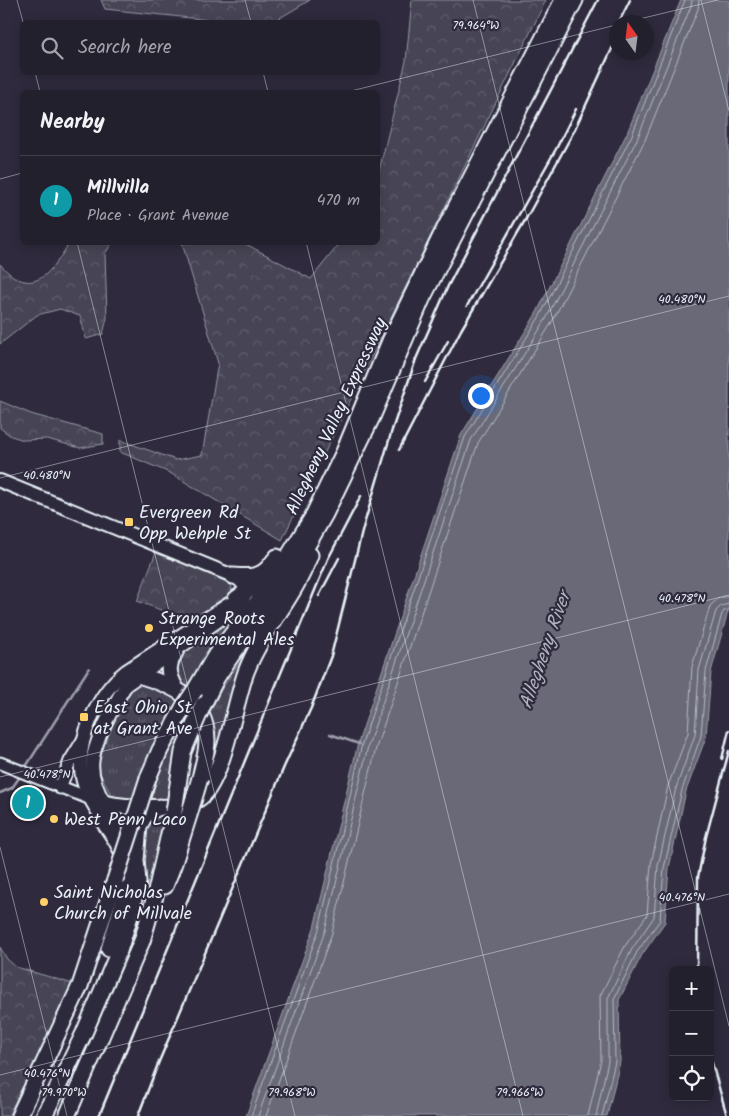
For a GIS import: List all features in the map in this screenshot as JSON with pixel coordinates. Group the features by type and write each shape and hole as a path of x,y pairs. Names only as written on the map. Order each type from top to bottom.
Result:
{"highway":[{"name":"Allegheny Valley Expressway","path":"24,1115 80,986 148,778 183,708 215,656 270,586 312,518 344,452 390,341 440,238 563,0"},
{"name":"Allegheny Valley Expressway","path":"67,1116 142,941 157,898 167,809 177,791 183,752 203,705 217,677 231,656 280,593 325,514 372,417 422,299 575,0"},
{"path":"241,596 254,586 272,566 293,532 310,501 365,384 390,341"},
{"path":"44,1116 84,1033 119,951 135,901 138,882 136,860 139,826 144,817 150,812 200,799 209,790 220,761 246,672 259,644 303,575 325,514"},
{"path":"233,576 250,577 262,573 272,566"},
{"path":"176,650 168,668 170,678 176,689"},
{"path":"138,675 176,689 194,704 205,726 206,748 200,778 174,863 157,898"},
{"path":"98,801 117,806 167,809"},
{"path":"24,1115 70,1046 106,956 125,893 127,879 122,850 104,822"}],"main road":[{"path":"0,481 233,576 241,580 244,586 241,596 114,680 104,692 84,737 80,765 82,779 129,842 136,860"},
{"path":"104,822 92,769 92,758 95,746 118,696 127,684 138,675 239,606 244,600 241,596"}],"street":[{"path":"60,788 70,761 84,737"},
{"path":"4,765 98,801"}],"green space":[{"path":"101,0 310,0 276,20 210,20 105,9"},
{"path":"412,0 546,0 282,540 170,473 120,452 120,440 176,460 202,455 218,363 183,245 248,245 311,279 338,245 380,245 380,167 406,61"},
{"path":"68,245 111,245 105,254 107,318 103,334 86,339 80,316 60,309 37,315 0,344 0,264 11,275 21,280 31,281 39,279 47,273"},
{"path":"0,401 31,414 103,434 103,444 80,448 47,439 24,440 11,436 0,428"},
{"path":"156,552 229,583 232,587 231,593 190,621 137,601"},
{"path":"265,582 185,691 181,687 173,666 182,654 239,611 251,594"},
{"path":"249,648 233,692 211,772 206,720 221,690"},
{"path":"143,681 144,685 181,699 175,736 184,732 172,771 167,801 132,800 111,795 101,775 97,775 98,754 119,707 132,684"},
{"path":"165,812 153,877 147,888 145,876 146,821"},
{"path":"0,947 7,959 16,967 73,984 8,1116 0,1116"}],"water":[{"name":"Allegheny River","path":"681,0 729,0 729,608 711,672 706,737 686,791 669,868 665,922 642,955 619,1000 620,1062 607,1116 246,1116 314,928 358,743 461,435 536,314 627,133"}],"waterway":[{"path":"25,768 89,668"},
{"path":"330,734 359,744"},
{"path":"0,793 12,788 21,775"}],"railway":[{"path":"138,1116 158,1064 284,767 311,708 331,656 363,528 392,430 416,359 448,286 598,0"},
{"path":"622,15 630,0"},
{"path":"399,450 461,330 527,217 573,133 609,55"},
{"path":"467,306 556,149 576,109"},
{"path":"425,382 448,341"},
{"path":"99,1116 328,559 361,496"},
{"path":"319,596 339,558"},
{"path":"722,759 729,730"},
{"path":"697,966 698,877 706,837 729,751"},
{"path":"714,1070 727,1116"}],"place":[{"name":"Evergreen Rd Opp Wehple St","path":"129,522"},
{"name":"Strange Roots Experimental Ales","path":"149,628"},
{"name":"East Ohio St at Grant Ave","path":"84,717"},
{"name":"Millvilla","path":"28,803"},
{"name":"West Penn Laco","path":"54,819"},
{"name":"Saint Nicholas Church of Millvale","path":"44,902"}]}
